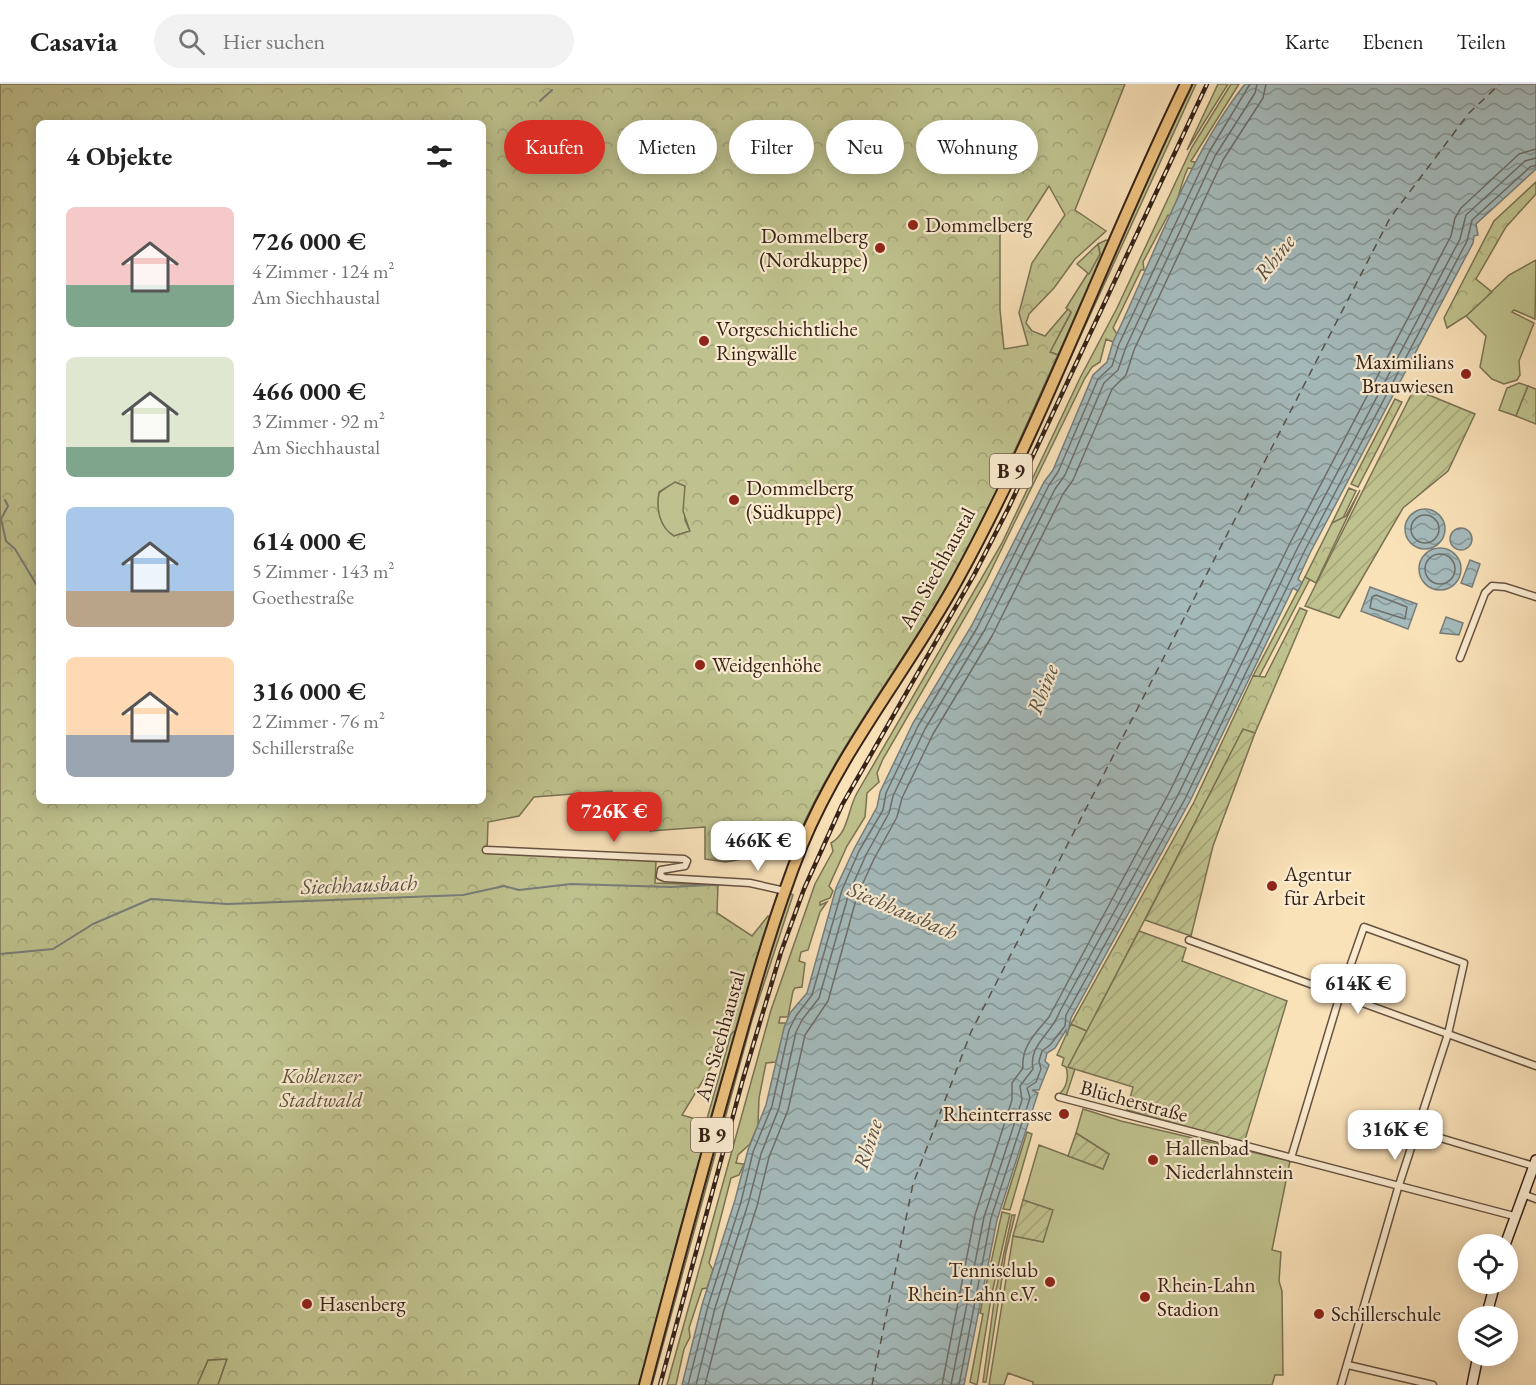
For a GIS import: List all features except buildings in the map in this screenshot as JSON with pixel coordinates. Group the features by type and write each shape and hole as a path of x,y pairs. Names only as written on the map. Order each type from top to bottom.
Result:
{"main road":[{"name":"Am Siechhaustal","path":"645,1385 686,1228 758,976 785,891 810,826 852,746 939,611 980,536 1060,365 1144,172 1184,88"}],"street":[{"path":"1460,658 1485,593 1492,586 1505,587 1536,597"},
{"path":"486,850 684,859 687,861 685,866 661,870 660,876 664,879 750,883 785,891"},
{"path":"1291,1158 1340,995 1364,927 1464,963 1448,1034 1398,1188 1341,1385"},
{"path":"1190,940 1536,1066"},
{"name":"Blücherstraße","path":"1059,1097 1398,1188 1514,1216"},
{"path":"1418,1131 1535,1163 1508,1234"},
{"path":"1523,1194 1536,1199"},
{"path":"1348,1365 1405,1381 1433,1385"},
{"path":"1472,1385 1476,1366"}],"green space":[{"name":"Koblenzer Stadtwald","path":"0,84 1125,84 1075,210 1106,231 1075,259 1054,288 1029,314 1026,323 1032,331 1045,336 1068,309 1071,312 1050,352 1058,355 1002,479 956,570 847,744 799,834 795,838 776,829 764,855 726,862 705,859 705,827 650,831 649,813 614,813 612,791 534,797 519,816 488,822 487,853 656,861 655,883 718,885 717,913 752,936 768,916 770,917 738,1028 731,1034 682,1115 706,1122 703,1133 709,1135 679,1233 640,1385 218,1385 227,1359 208,1360 197,1385 0,1385","holes":["1049,186 1065,215 1032,263 1019,313 1028,345 1004,349 1000,310 1000,233 1024,225","675,482 685,486 683,511 690,531 674,536 665,528 660,517 659,492"]},
{"path":"1193,84 1196,84 1041,422 1139,197"},
{"path":"1218,84 1228,84 1187,150"},
{"path":"1231,84 1239,84 1191,161 1197,163 1194,169 1188,168 1172,216 1168,215 1143,262 1144,270 1141,270 1113,328 1117,334 1113,342 1106,339 1100,362 1092,367 1085,378 986,581 883,759 877,773 879,782 867,793 865,817 847,846 829,886 833,891 830,898 820,902 820,905 827,902 820,912 808,950 801,952 799,961 805,963 802,987 795,988 793,991 788,1017 780,1017 779,1023 786,1023 776,1062 766,1063 759,1098 758,1125 750,1144 738,1155 736,1163 744,1164 739,1175 731,1178 709,1263 713,1270 707,1288 702,1289 689,1328 690,1337 684,1349 676,1385 667,1385 771,1010 815,884 833,851 831,843 841,833 857,793 1002,543 1080,378 1117,308 1192,147"},
{"path":"1536,182 1536,194 1506,227 1476,279 1492,292 1466,316 1447,328 1444,318 1494,221"},
{"path":"1109,241 1058,355 1050,352 1071,313 1066,308 1100,254 1098,244"},
{"path":"1098,244 1100,254 1089,274 1077,264"},
{"path":"1536,260 1535,319 1514,310 1512,312 1534,323 1519,361 1520,375 1517,380 1504,384 1492,379 1480,367 1486,336 1466,316 1509,275"},
{"path":"1519,383 1528,386 1516,416 1499,410 1507,388"},
{"path":"1528,386 1536,389 1536,424 1516,416"},
{"path":"1414,389 1475,414 1448,471 1403,508 1339,618 1305,606"},
{"path":"1395,399 1402,402 1358,487 1351,484"},
{"path":"675,481 685,486 685,520 690,531 674,536 662,523 658,505 659,493"},
{"path":"1349,488 1356,491 1343,518 1332,523"},
{"path":"1360,490 1316,583 1305,577 1332,523 1346,516"},
{"path":"1305,577 1310,579 1259,677 1253,676"},
{"path":"1300,608 1307,611 1255,733 1243,730 1087,1031 1071,1024 1194,802 1253,676 1265,677"},
{"path":"1243,729 1255,733 1213,846 1191,936 1145,920"},
{"path":"789,893 793,895 752,1020 652,1385 649,1385 759,984"},
{"path":"1139,931 1186,948 1182,961 1287,1001 1244,1143 1127,1110 1133,1087 1068,1067"},
{"path":"1071,1024 1087,1031 1068,1067 1075,1069 1066,1096 1059,1094 1066,1085 1067,1074 1066,1067 1062,1065 1064,1058 1057,1055"},
{"path":"738,1028 709,1135 703,1133 731,1034"},
{"path":"1083,1109 1121,1121 1290,1161 1272,1250 1281,1252 1279,1281 1282,1291 1283,1375 1275,1375 1272,1385 1033,1385 1033,1382 1008,1373 1004,1385 989,1385 1013,1236 1043,1242 1052,1210 1023,1200 1039,1145 1103,1169 1109,1154 1076,1133"},
{"path":"1027,1132 1032,1134 1010,1210 1003,1209"},
{"path":"1076,1133 1109,1154 1103,1169 1068,1156"},
{"path":"1023,1200 1053,1210 1043,1242 1013,1236"},
{"path":"1002,1212 1010,1214 992,1293 977,1385 970,1382 983,1314 980,1313"},
{"path":"1012,1215 1015,1215 1006,1252 986,1382 983,1382 995,1295"},
{"path":"227,1359 218,1385 197,1385 208,1360"}],"water":[{"name":"Rhine","path":"1245,84 1536,84 1536,169 1476,224 1478,235 1474,236 1473,243 1310,553 1298,579 1302,583 1298,591 1293,588 1190,801 1071,1018 1067,1036 1066,1030 1055,1048 1047,1053 1045,1061 1049,1065 1039,1090 1032,1090 1038,1093 997,1220 964,1385 682,1385 702,1305 748,1150 766,1105 784,1028 790,1013 807,993 836,888 877,807 880,792 913,723 972,625 1044,482 1053,470 1093,375 1107,362 1113,342 1189,175 1225,112"},
{"path":"1425,509 1433,510 1439,515 1444,521 1444,537 1439,543 1433,548 1425,549 1417,548 1411,543 1406,537 1405,529 1406,521 1411,515 1417,510"},
{"path":"1457,528 1465,528 1472,535 1472,543 1465,550 1457,550 1450,543 1450,535"},
{"path":"1440,548 1455,554 1461,569 1455,584 1440,590 1425,584 1419,569 1425,554"},
{"path":"1470,560 1480,564 1472,587 1461,583"},
{"path":"1370,587 1417,604 1408,629 1361,611"},
{"path":"1446,617 1463,623 1459,635 1440,633"}],"waterway":[{"path":"540,101 552,90"},
{"path":"5,500 8,506 1,519 6,541 15,549 36,584"},
{"name":"Siechhausbach","path":"0,954 53,949 93,924 151,899 227,904 463,895 504,886 519,890 571,884 671,887 729,884"}],"ferry route":[{"path":"872,1385 913,1184 971,1032 1390,218 1469,113 1500,84"}],"railway":[{"path":"660,1385 743,1079 781,952 804,889 842,805 974,575 1008,509 1207,84"}],"place":[{"name":"Dommelberg","path":"913,225"},
{"name":"Dommelberg (Nordkuppe)","path":"880,248"},
{"name":"Vorgeschichtliche Ringwälle","path":"704,341"},
{"name":"Maximilians Brauwiesen","path":"1466,374"},
{"name":"Dommelberg (Südkuppe)","path":"734,500"},
{"name":"Weidgenhöhe","path":"700,665"},
{"name":"Agentur für Arbeit","path":"1272,886"},
{"name":"Rheinterrasse","path":"1064,1114"},
{"name":"Hallenbad Niederlahnstein","path":"1153,1160"},
{"name":"Tennisclub Rhein-Lahn e.V.","path":"1050,1282"},
{"name":"Rhein-Lahn Stadion","path":"1145,1297"},
{"name":"Hasenberg","path":"307,1304"},
{"name":"Schillerschule","path":"1319,1314"}]}
